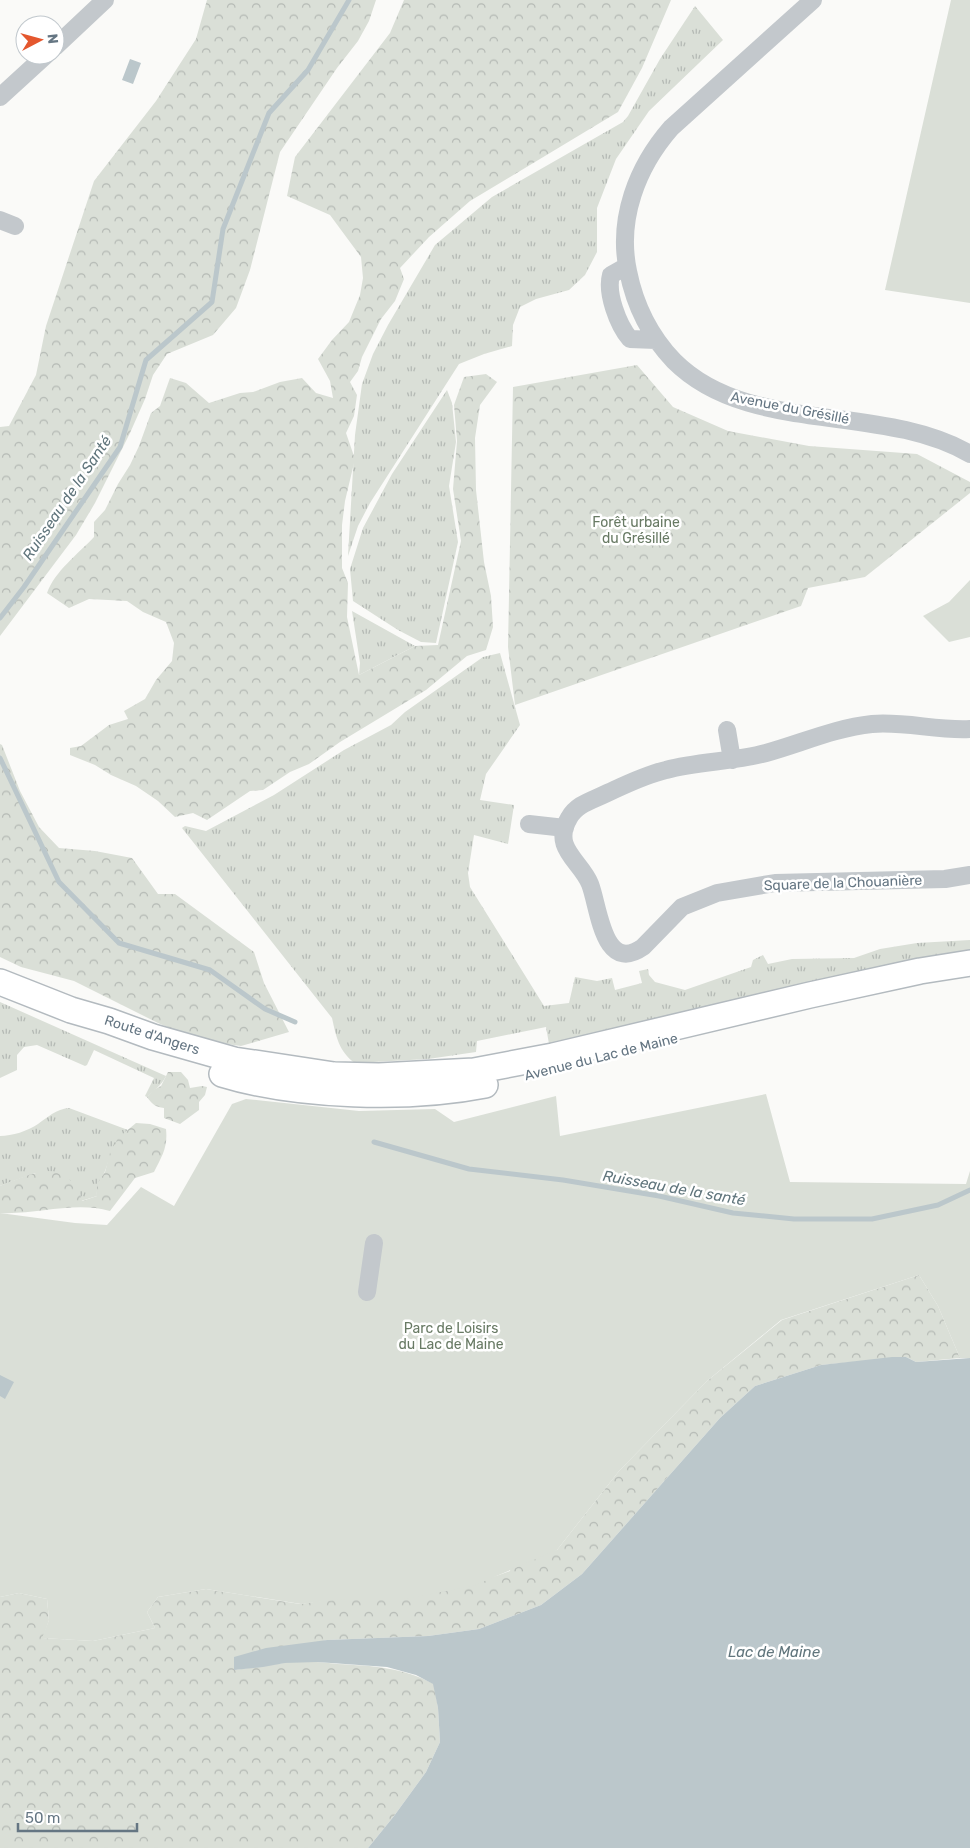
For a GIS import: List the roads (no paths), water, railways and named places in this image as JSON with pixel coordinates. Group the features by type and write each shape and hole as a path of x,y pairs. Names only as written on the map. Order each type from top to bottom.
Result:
{"street":[{"path":"65,37 106,0"},
{"name":"Avenue du Grésillé","path":"813,0 671,128 652,152 637,182 628,215 626,232 627,266 638,306 656,340 667,353 686,371 725,395 744,402 900,428 943,441 970,454"},
{"path":"0,97 35,65"},
{"path":"627,266 611,275 608,284 611,300 624,333 630,339 656,340"},
{"path":"529,824 565,828 569,818 579,807 635,781 665,770 767,753 832,731 872,724 970,729"},
{"path":"727,730 732,760"},
{"name":"Square de la Chouanière","path":"565,828 564,841 566,849 590,884 605,937 613,948 625,953 632,953 644,947 682,908 717,893 775,883 945,879 970,874"},
{"name":"Avenue du Lac de Maine","path":"230,1068 379,1076 474,1071 553,1056 920,970 970,963"},
{"name":"Avenue du Lac de Maine","path":"230,1068 288,1088 378,1093 451,1090 509,1080 571,1063 740,1023 938,977 970,972"},
{"name":"Route d'Angers","path":"0,982 71,1010 109,1021 230,1068"},
{"path":"367,1292 374,1243"}],"water":[{"path":"130,59 141,63 133,84 122,80"},
{"name":"Lac de Maine","path":"906,1357 916,1362 970,1358 970,1848 368,1848 426,1772 440,1742 438,1708 433,1684 416,1675 387,1667 317,1662 285,1663 234,1670 234,1657 266,1648 327,1640 428,1636 479,1629 541,1605 582,1574 720,1418 755,1386 821,1365"},
{"path":"0,1375 14,1382 5,1399 0,1396"}],"waterway":[{"name":"Ruisseau de la Santé","path":"0,618 24,587 120,447 146,360 212,302 223,229 269,113 308,70 349,0"},
{"name":"Ruisseau de la Santé","path":"0,758 59,882 119,943 210,970 265,1009 295,1022"},
{"name":"Ruisseau de la santé","path":"374,1142 469,1169 563,1180 659,1196 733,1213 794,1219 872,1219 938,1205 970,1190"}],"park label":[{"name":"Forêt urbaine du Grésillé","path":"636,530"},
{"name":"Parc de Loisirs du Lac de Maine","path":"451,1336"}]}
